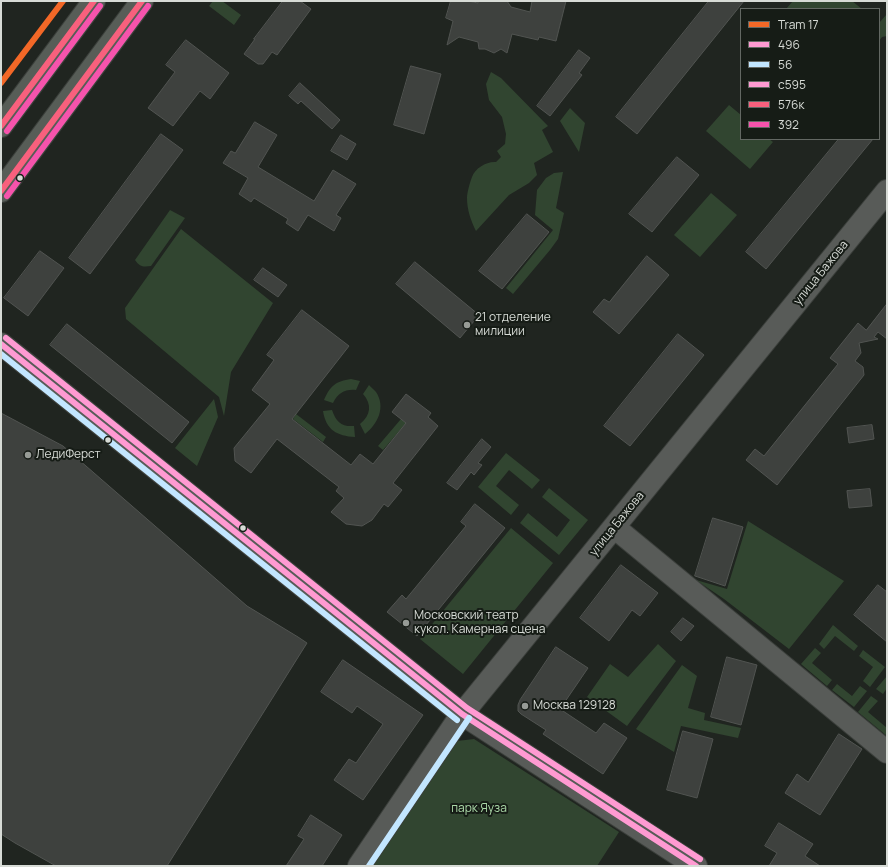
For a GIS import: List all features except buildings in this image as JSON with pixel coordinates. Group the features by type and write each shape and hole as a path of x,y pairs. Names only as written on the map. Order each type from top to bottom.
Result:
{"main road":[{"path":"1,126 94,1"},
{"path":"1,190 142,1"}],"street":[{"name":"улица Бажова","path":"359,866 462,714 887,191"},
{"path":"1,344 462,714 696,866"},
{"path":"614,527 887,752"}],"green space":[{"path":"213,1 222,1 241,15 234,25 209,6"},
{"path":"793,1 852,1 861,8 787,8"},
{"path":"887,14 887,36 882,37 880,40 880,22"},
{"path":"491,72 501,78 548,126 542,130 553,152 534,163 537,175 529,183 509,195 476,231 472,223 467,202 470,182 479,168 489,163 496,162 501,157 497,151 505,144 506,134 502,117 489,100 486,84"},
{"path":"729,105 740,114 740,140 770,140 773,142 750,169 706,131"},
{"path":"570,108 585,123 579,152 560,121"},
{"path":"563,172 556,208 564,213 558,239 513,294 506,288 553,230 535,215 537,190 546,178 554,173"},
{"path":"711,193 737,215 700,257 674,235"},
{"path":"170,210 185,218 151,266 138,264 135,260"},
{"path":"181,229 273,303 231,372 224,416 219,397 126,319 125,308"},
{"path":"351,379 360,381 356,390 342,392 333,403 324,400 334,385 341,381"},
{"path":"369,385 376,392 379,398 380,409 374,425 365,434 360,424 364,421 369,409 368,402 363,394"},
{"path":"214,399 218,417 197,466 175,448"},
{"path":"332,410 335,418 340,423 346,426 354,426 355,437 343,435 333,431 324,418 323,411"},
{"path":"296,414 326,437 323,442 293,419"},
{"path":"401,419 406,423 383,450 378,446"},
{"path":"506,453 540,480 532,489 509,470 496,486 519,505 511,515 478,487"},
{"path":"549,488 588,520 559,555 520,523 528,513 557,537 570,520 542,497"},
{"path":"748,521 844,581 789,649 724,599 696,580 727,589"},
{"path":"511,528 553,563 463,674 420,639"},
{"path":"833,625 858,646 854,651 835,636 824,649 819,644"},
{"path":"658,644 676,661 627,726 587,697 610,664 628,677"},
{"path":"815,648 821,653 812,663 832,680 827,686 801,664"},
{"path":"863,650 885,667 870,687 863,681 873,667 859,656"},
{"path":"682,665 697,676 688,708 705,713 704,720 741,728 738,738 681,726 674,752 636,729"},
{"path":"887,676 887,688 883,694 876,689"},
{"path":"837,684 852,696 860,686 867,691 854,707 832,690"},
{"path":"871,696 878,701 868,712 887,728 887,736 858,712"},
{"name":"парк Яуза","path":"474,739 619,832 597,866 372,866 457,741"}],"tram line":[{"name":"17","path":"1,83 63,1"}],"transit line":[{"name":"576к","path":"1,126 94,1"},
{"name":"576к","path":"1,191 142,1"},
{"name":"392","path":"7,131 100,6"},
{"name":"392","path":"7,196 148,6"},
{"name":"с595","path":"6,338 467,708 700,859"},
{"name":"496","path":"1,344 462,714 696,866"},
{"name":"56","path":"1,354 457,720"},
{"name":"56","path":"369,866 469,718"}],"place":[{"name":"21 отделение милиции","path":"467,325"},
{"name":"ЛедиФерст","path":"28,455"},
{"name":"Московский театр кукол. Камерная сцена","path":"406,623"},
{"name":"Москва 129128","path":"525,706"}]}
